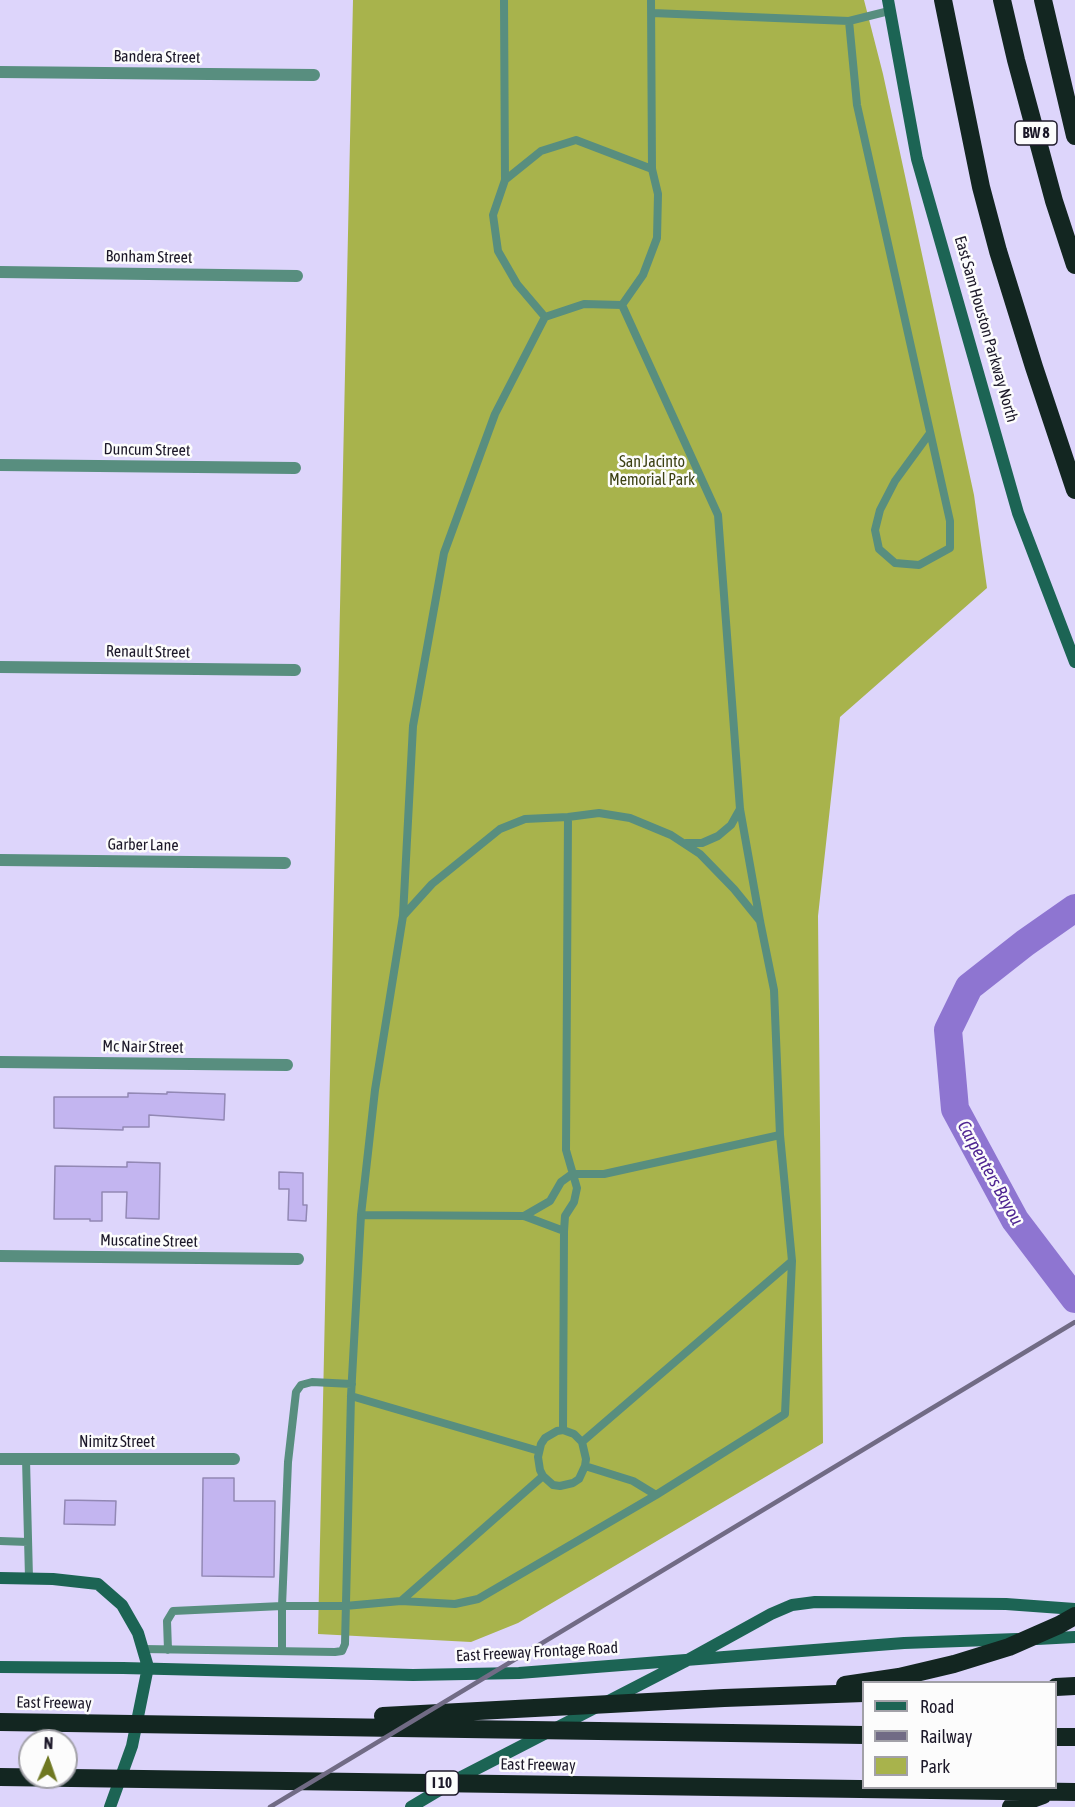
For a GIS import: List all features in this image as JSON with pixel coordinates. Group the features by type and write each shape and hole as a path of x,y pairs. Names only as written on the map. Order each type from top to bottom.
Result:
{"highway":[{"path":"943,0 981,187 998,251 1075,490"},
{"name":"BW 8","path":"1002,0 1054,201 1075,265"},
{"name":"BW 8","path":"1043,0 1075,136"},
{"path":"873,1681 954,1664 1009,1647 1075,1616"},
{"path":"724,1698 862,1683"},
{"path":"1057,1687 1075,1686"},
{"path":"244,1724 724,1698 862,1693"},
{"name":"East Freeway","path":"0,1722 862,1735"},
{"path":"1057,1737 1075,1737"},
{"name":"East Freeway","path":"0,1778 862,1789"},
{"path":"1057,1789 1075,1780"},
{"name":"East Freeway","path":"884,1789 1075,1792"},
{"path":"1011,1807 1056,1789"}],"main road":[{"name":"East Sam Houston Parkway North","path":"888,6 917,159 1018,513 1075,662"},
{"path":"0,1578 53,1579 98,1584 122,1605 138,1633 148,1667 132,1746 110,1807"},
{"path":"411,1807 463,1776 792,1605 815,1602 1006,1604 1075,1609"},
{"name":"East Freeway Frontage Road","path":"0,1667 413,1675 519,1673 904,1642 1075,1637"}],"street":[{"name":"Bandera Street","path":"0,72 314,75"},
{"name":"Bonham Street","path":"0,272 297,276"},
{"name":"Duncum Street","path":"0,465 295,468"},
{"name":"Renault Street","path":"0,667 296,670"},
{"name":"Garber Lane","path":"0,860 285,863"},
{"name":"Mc Nair Street","path":"0,1062 286,1065"},
{"name":"Muscatine Street","path":"0,1256 298,1259"},
{"name":"Nimitz Street","path":"0,1459 234,1459"}],"lane":[{"path":"504,0 505,180 493,215 498,251 517,284 545,317"},
{"path":"622,305 643,275 657,238 658,194 652,169 651,0"},
{"path":"652,13 849,21 888,6"},
{"path":"849,21 857,105 950,521 950,548 919,565 895,563 879,549 875,530 880,510 895,481 930,433"},
{"path":"505,180 541,151 576,140 652,169"},
{"path":"143,1649 334,1652 342,1651 345,1644 351,1396 361,1215 375,1089 403,916 413,726 444,553 495,414 545,317 585,304 622,305"},
{"path":"168,1650 167,1621 173,1611 282,1606 345,1606 401,1601 455,1604 478,1599 656,1495 785,1414 792,1261 780,1135 774,990 740,809 718,515 622,305"},
{"path":"684,843 702,843 718,836 731,825 740,809"},
{"path":"403,916 432,884 500,829 525,819 599,813 630,818 684,843 700,854 734,889 760,921"},
{"path":"563,1430 564,1230 565,1216 574,1202 577,1188 566,1150 568,817"},
{"path":"524,1216 550,1201 561,1182 572,1174 604,1174 780,1135"},
{"path":"361,1215 524,1216 564,1230"},
{"path":"582,1442 792,1261"},
{"path":"282,1651 288,1462 296,1392 301,1386 312,1382 352,1384"},
{"path":"351,1396 539,1451"},
{"path":"563,1430 574,1434 582,1442 586,1453 585,1466 579,1479 567,1485 554,1485 543,1476 538,1464 539,1451 545,1438 563,1430"},
{"path":"26,1459 29,1578"},
{"path":"585,1466 633,1481 656,1495"},
{"path":"401,1601 543,1476"},
{"path":"0,1541 28,1542"}],"green space":[{"name":"San Jacinto Memorial Park","path":"353,0 864,0 883,74 974,495 987,588 840,717 818,916 823,1443 518,1623 471,1642 318,1634"}],"building":[{"path":"167,1092 225,1094 224,1120 149,1115 149,1127 123,1127 123,1130 54,1128 54,1097 128,1097 128,1093 167,1094"},
{"path":"127,1162 160,1163 159,1219 126,1218 127,1192 102,1192 102,1221 54,1219 55,1166 127,1167"},
{"path":"279,1172 303,1173 303,1205 307,1205 306,1221 288,1220 289,1189 279,1189"},
{"path":"203,1478 234,1478 234,1501 275,1501 274,1577 202,1576"},
{"path":"65,1500 116,1501 115,1525 64,1524"}],"waterway":[{"name":"Carpenters Bayou","path":"1075,908 1025,943 969,987 948,1030 955,1109 1015,1220 1075,1299"}],"railway":[{"path":"270,1807 1075,1322"}]}
